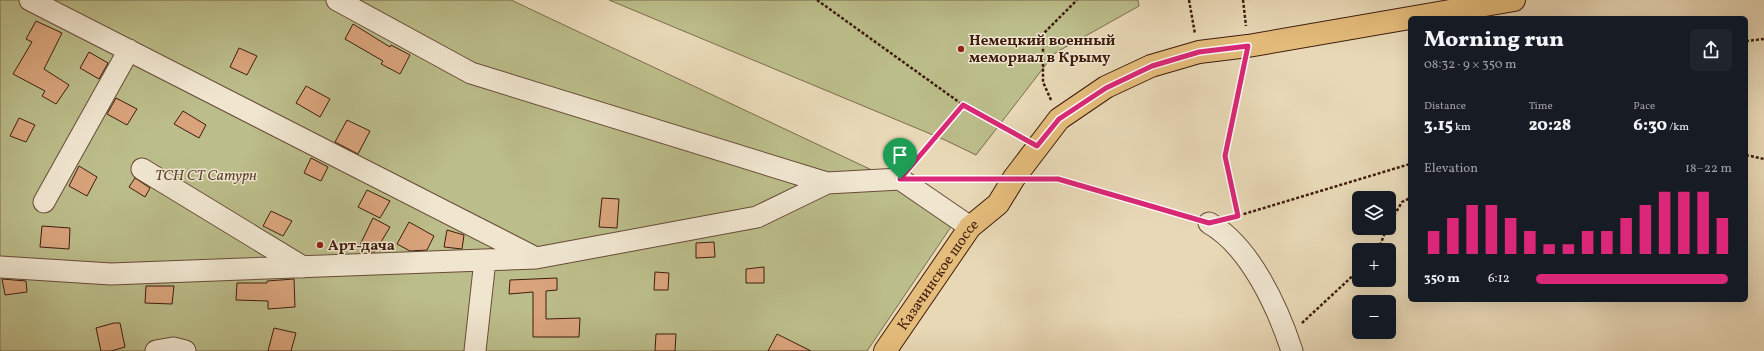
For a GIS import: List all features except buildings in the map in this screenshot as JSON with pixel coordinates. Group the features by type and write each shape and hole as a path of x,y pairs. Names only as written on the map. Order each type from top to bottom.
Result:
{"main road":[{"name":"Казачинское шоссе","path":"1420,16 1506,1"},
{"name":"Казачинское шоссе","path":"885,351 970,227 998,204 1014,178 1059,119 1106,88 1152,66 1199,52 1248,46 1408,18"}],"street":[{"path":"30,0 536,258"},
{"path":"337,0 472,73 827,183 900,179 970,227"},
{"path":"44,202 129,50"},
{"path":"142,169 303,267"},
{"path":"0,267 111,274 536,258 757,217 827,183"},
{"path":"1209,223 1222,230 1238,245 1250,263 1274,306 1290,346"},
{"path":"475,351 485,260"},
{"path":"156,351 173,348 185,351"}],"path":[{"path":"817,0 963,105 1037,146"},
{"path":"1059,119 1043,82 1043,34 1077,0"},
{"path":"1188,0 1199,52"},
{"path":"1238,216 1225,156 1248,46 1243,0"},
{"path":"1748,41 1764,39"},
{"path":"900,179 963,105"},
{"path":"1748,155 1764,159"},
{"path":"930,179 1058,179 1209,223 1238,216 1408,165"},
{"path":"1396,212 1402,202 1408,199"},
{"path":"1290,346 1310,314 1352,276"}],"green space":[{"name":"ТСН СТ Сатурн","path":"0,0 511,0 961,212 867,351 0,351"},
{"path":"609,0 1138,0 1139,6 1055,53 976,155 945,140"}],"place":[{"name":"Немецкий военный мемориал в Крыму","path":"961,49"},
{"name":"Арт-дача","path":"320,245"}],"route":[{"path":"1248,46 1225,156 1238,216 1209,223 1058,179 900,179 963,105 1037,146 1059,119 1106,88 1152,66 1199,52 1248,46"}]}
